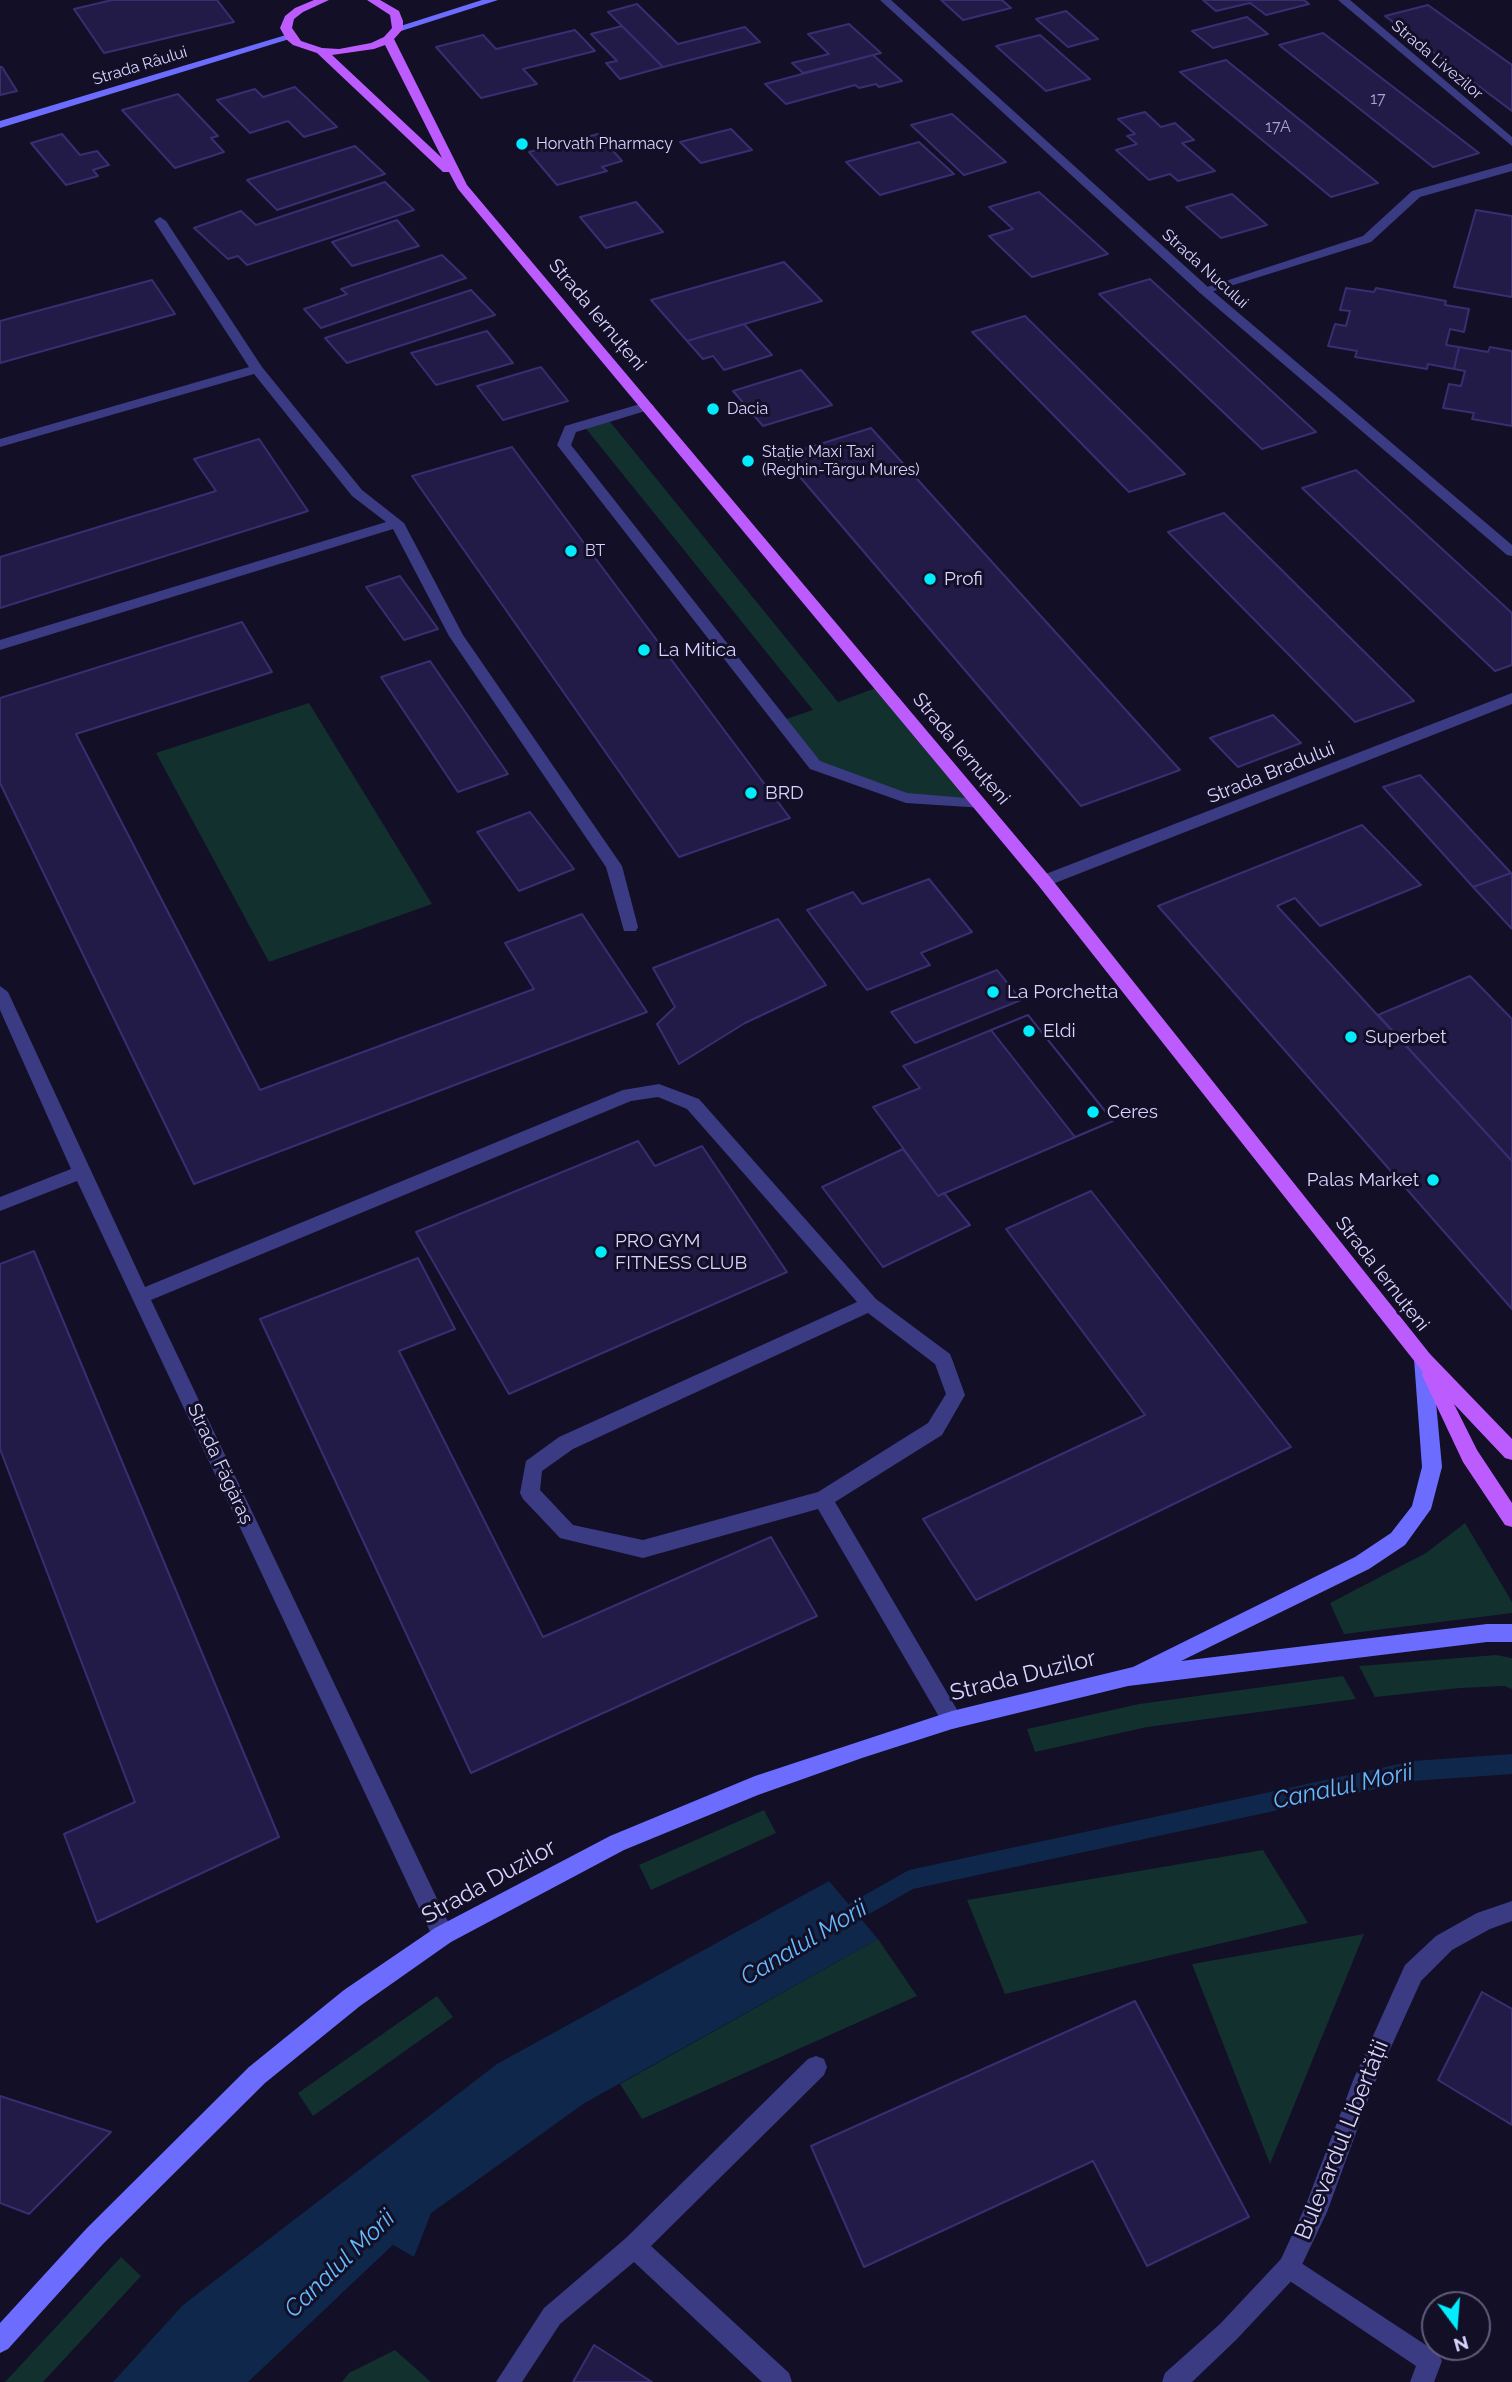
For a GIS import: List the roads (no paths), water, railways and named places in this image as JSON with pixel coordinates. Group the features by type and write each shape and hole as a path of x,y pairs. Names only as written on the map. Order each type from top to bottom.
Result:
{"main road":[{"path":"324,0 287,14 286,28 297,43 321,51 358,50 388,39 397,29 398,20 395,12 375,0"},
{"name":"Strada Iernuțeni","path":"388,39 454,176"},
{"name":"Strada Iernuțeni","path":"321,51 454,176 1044,881 1423,1359 1512,1452"},
{"name":"Strada Iernuțeni","path":"1423,1359 1470,1456 1512,1519"}],"street":[{"path":"397,29 492,0"},
{"name":"Strada Nucului","path":"885,0 1205,290 1512,552"},
{"name":"Strada Livezilor","path":"1343,0 1512,143"},
{"name":"Strada Râului","path":"0,125 290,37"},
{"path":"1205,290 1367,239 1416,194 1512,167"},
{"path":"160,221 257,369 357,493 397,523 456,636 614,866 630,928"},
{"path":"0,443 257,369"},
{"path":"647,407 570,429 564,446 815,765 906,798 979,804"},
{"path":"0,645 397,523"},
{"name":"Strada Bradului","path":"1044,881 1512,698"},
{"name":"Strada Făgăraș","path":"0,992 81,1172 443,1935"},
{"path":"140,1297 629,1095 659,1090 693,1104 870,1304 943,1359 956,1395 935,1429 823,1499 643,1549 567,1532 530,1493 533,1467 566,1443 870,1304"},
{"path":"0,1204 81,1172"},
{"name":"Strada Duzilor","path":"1128,1677 1362,1563 1398,1539 1421,1509 1432,1467 1423,1359"},
{"path":"823,1499 952,1720"},
{"name":"Strada Duzilor","path":"0,2341 95,2236 257,2074 352,1998 443,1935 629,1838 755,1786 862,1748 952,1720 1128,1677 1473,1635 1512,1633"},
{"name":"Bulevardul Libertății","path":"1174,2382 1228,2332 1289,2267 1315,2212 1362,2087 1413,1973 1444,1943 1485,1920 1512,1911"},
{"path":"508,2382 552,2316 634,2246 816,2067"},
{"path":"634,2246 780,2382"},
{"path":"1289,2267 1430,2361 1422,2382"}],"water":[{"path":"829,1881 878,1939 583,2104 432,2213 414,2258 393,2245 248,2382 113,2382 183,2305 497,2064"}],"waterway":[{"name":"Canalul Morii","path":"834,1924 909,1880 1413,1771 1512,1764"}],"place":[{"name":"Horvath Pharmacy","path":"522,144"},
{"name":"Dacia","path":"713,409"},
{"name":"Stație Maxi Taxi (Reghin-Târgu Mures)","path":"748,461"},
{"name":"BT","path":"571,551"},
{"name":"Profi","path":"930,579"},
{"name":"La Mitica","path":"644,650"},
{"name":"BRD","path":"751,793"},
{"name":"La Porchetta","path":"993,992"},
{"name":"Eldi","path":"1029,1031"},
{"name":"Superbet","path":"1351,1037"},
{"name":"Ceres","path":"1093,1112"},
{"name":"Palas Market","path":"1433,1180"},
{"name":"PRO GYM FITNESS CLUB","path":"601,1252"}]}
